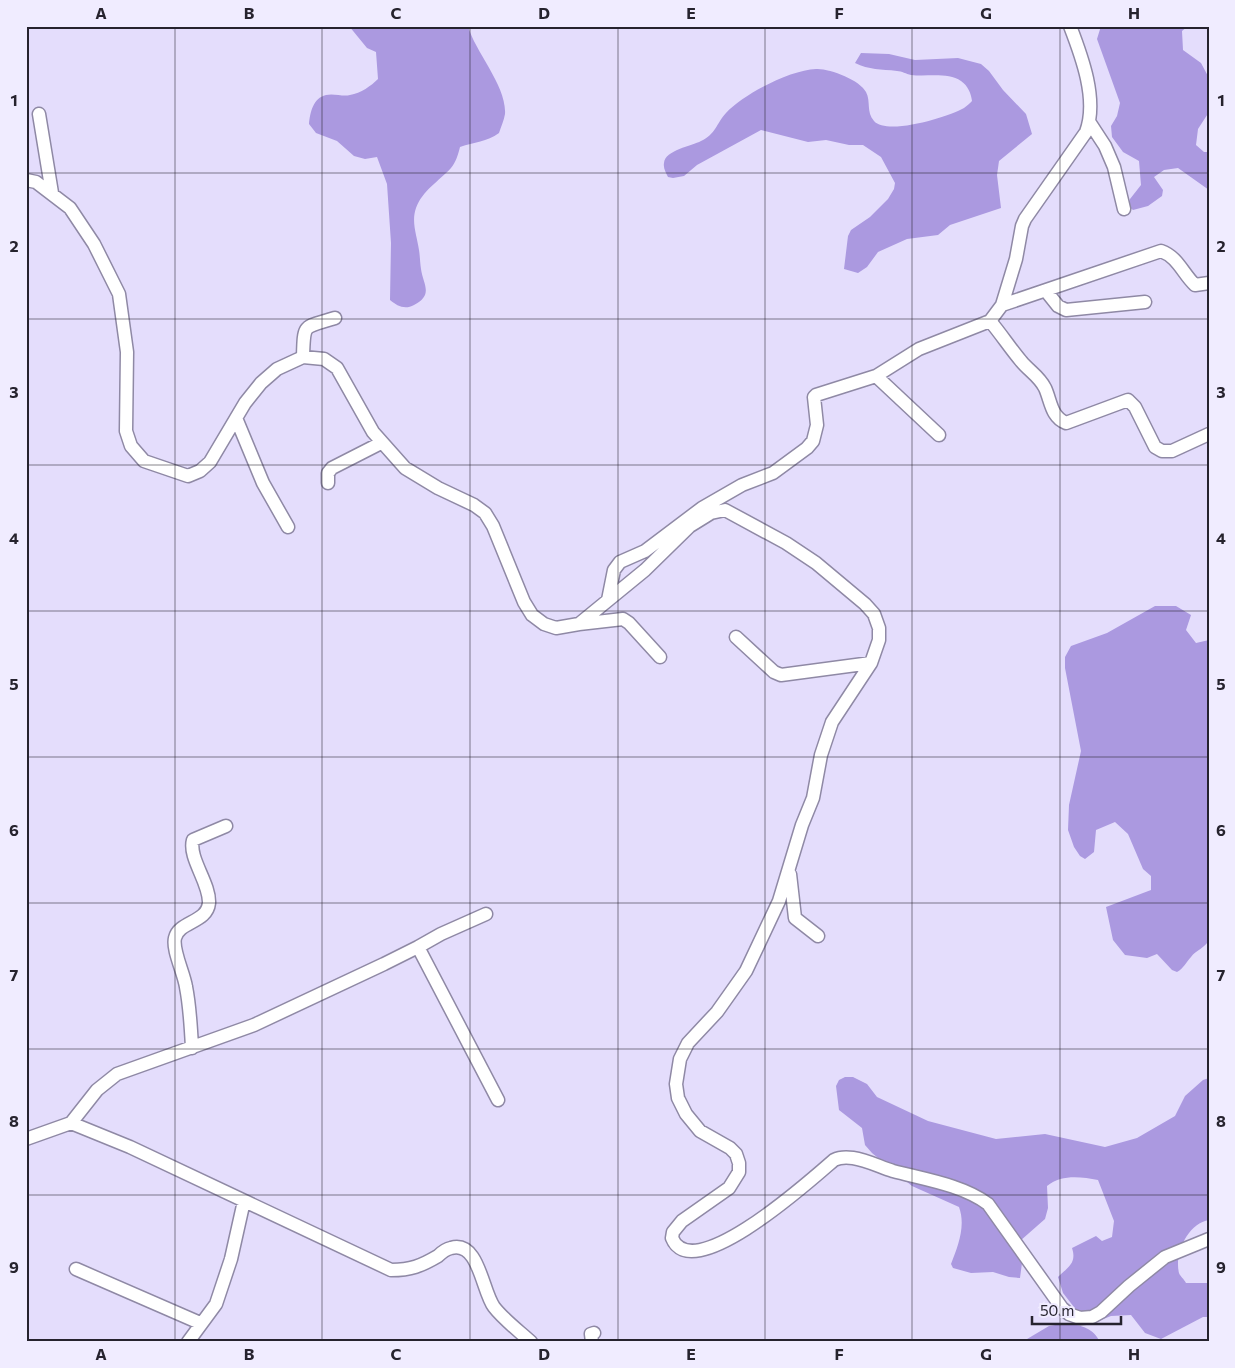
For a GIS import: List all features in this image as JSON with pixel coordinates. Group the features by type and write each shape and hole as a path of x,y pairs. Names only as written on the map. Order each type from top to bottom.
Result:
{"street":[{"path":"608,600 614,570 620,562 645,551 702,508 742,485 773,472 807,448 813,441 816,433 814,397 816,395 876,376 919,350 990,320 1002,305 1016,259 1025,219 1086,132 1090,123 1087,83 1081,55 1070,26"},
{"path":"39,114 52,193"},
{"path":"1090,123 1105,146 1114,167 1124,209"},
{"path":"26,180 36,182 70,208 94,244 118,294 127,352 126,431 131,446 144,461 188,476 200,471 210,462 245,403 261,383 277,369 304,357 324,358 337,368 373,432 406,468 438,488 474,505 485,513 493,526 524,602 532,615 544,624 556,628 623,619 629,623 660,658"},
{"path":"1002,305 1161,251 1177,262 1195,285 1209,283"},
{"path":"1046,291 1060,309 1066,310 1145,302"},
{"path":"304,357 304,332 308,327 336,318"},
{"path":"990,320 1023,363 1039,378 1060,421 1066,423 1128,400 1135,407 1155,447 1162,450 1172,450 1209,434"},
{"path":"876,376 938,435"},
{"path":"236,418 263,483 288,527"},
{"path":"328,483 328,473 332,468 381,442"},
{"path":"579,624 645,570 690,526 712,513 725,510 786,543 816,563 865,604 874,614 879,628 880,640 871,663 832,722 821,755 813,798 802,825 779,901 746,970 717,1012 688,1043 680,1059 676,1084 678,1098 686,1114 700,1131 730,1148 736,1154 739,1162 739,1172 729,1188 682,1222 673,1232 672,1238 678,1247 687,1252 703,1249 730,1239 759,1221 834,1160 846,1158 920,1177 977,1196 988,1204 1062,1308 1069,1314 1080,1318 1092,1317 1101,1312 1129,1286 1165,1258 1209,1239"},
{"path":"736,637 774,672 781,675 871,663"},
{"path":"192,1048 191,1019 186,985 176,950 175,939 182,929 202,916 208,906 205,884 192,849 193,840 226,826"},
{"path":"790,866 795,918 818,936"},
{"path":"26,1139 71,1123 97,1090 117,1074 254,1025 486,914"},
{"path":"418,947 498,1100"},
{"path":"71,1123 130,1147 391,1270 406,1270 424,1265 450,1248 462,1248 474,1257 483,1285 494,1307 531,1342"},
{"path":"188,1342 216,1304 231,1259 244,1201"},
{"path":"76,1269 200,1324"}],"shaded area":[{"path":"349,26 468,26 477,47 496,81 504,103 505,114 499,133 485,140 460,147 453,166 422,196 416,208 414,224 426,293 420,301 407,307 398,306 390,300 391,243 387,184 377,157 365,159 354,156 337,141 316,133 309,124 313,106 318,99 329,95 344,96 354,94 366,89 378,79 376,52 367,48"},
{"path":"1101,26 1188,26 1182,31 1183,50 1201,63 1209,78 1209,112 1198,129 1196,145 1204,152 1209,152 1209,190 1178,168 1164,170 1154,177 1163,190 1162,196 1148,206 1133,210 1128,206 1130,199 1141,185 1139,161 1123,152 1112,137 1111,126 1117,116 1120,103 1097,39"},
{"path":"861,53 889,54 915,60 958,58 981,64 989,71 1003,90 1026,114 1032,134 999,161 997,175 1001,208 950,225 938,235 907,239 878,252 867,267 858,273 844,269 848,236 851,230 870,217 888,199 895,183 881,157 863,145 849,145 826,140 808,142 761,130 697,165 684,176 668,177 664,165 669,155 706,138 713,132 726,113 744,98 781,78 805,70 828,70 851,79 866,92 869,110 874,121 891,127 918,124 945,116 964,108 972,101 967,87 956,78 911,75 899,71 865,67 855,63"},
{"path":"1155,606 1176,606 1191,615 1186,630 1196,643 1209,640 1209,940 1177,972 1172,970 1157,954 1147,958 1125,955 1113,940 1106,907 1151,890 1151,876 1143,869 1128,834 1115,822 1096,830 1094,852 1085,859 1080,856 1074,847 1068,830 1069,805 1081,751 1065,668 1065,657 1071,646 1107,633"},
{"path":"845,1077 853,1077 867,1084 877,1097 928,1121 996,1139 1045,1134 1105,1147 1137,1138 1175,1116 1185,1096 1203,1080 1209,1078 1209,1220 1201,1222 1184,1240 1178,1265 1180,1274 1186,1283 1209,1283 1209,1317 1203,1317 1161,1339 1145,1333 1131,1315 1111,1316 1088,1325 1063,1293 1058,1277 1072,1261 1072,1248 1096,1236 1102,1241 1112,1237 1114,1221 1098,1180 1078,1177 1065,1178 1047,1186 1048,1208 1045,1219 1013,1247 1022,1263 1020,1278 993,1272 971,1273 953,1268 951,1264 958,1243 962,1221 959,1207 912,1186 872,1153 865,1145 862,1128 839,1110 836,1086 839,1080"},
{"path":"1068,1323 1087,1328 1100,1342 1022,1342 1049,1326"}]}
